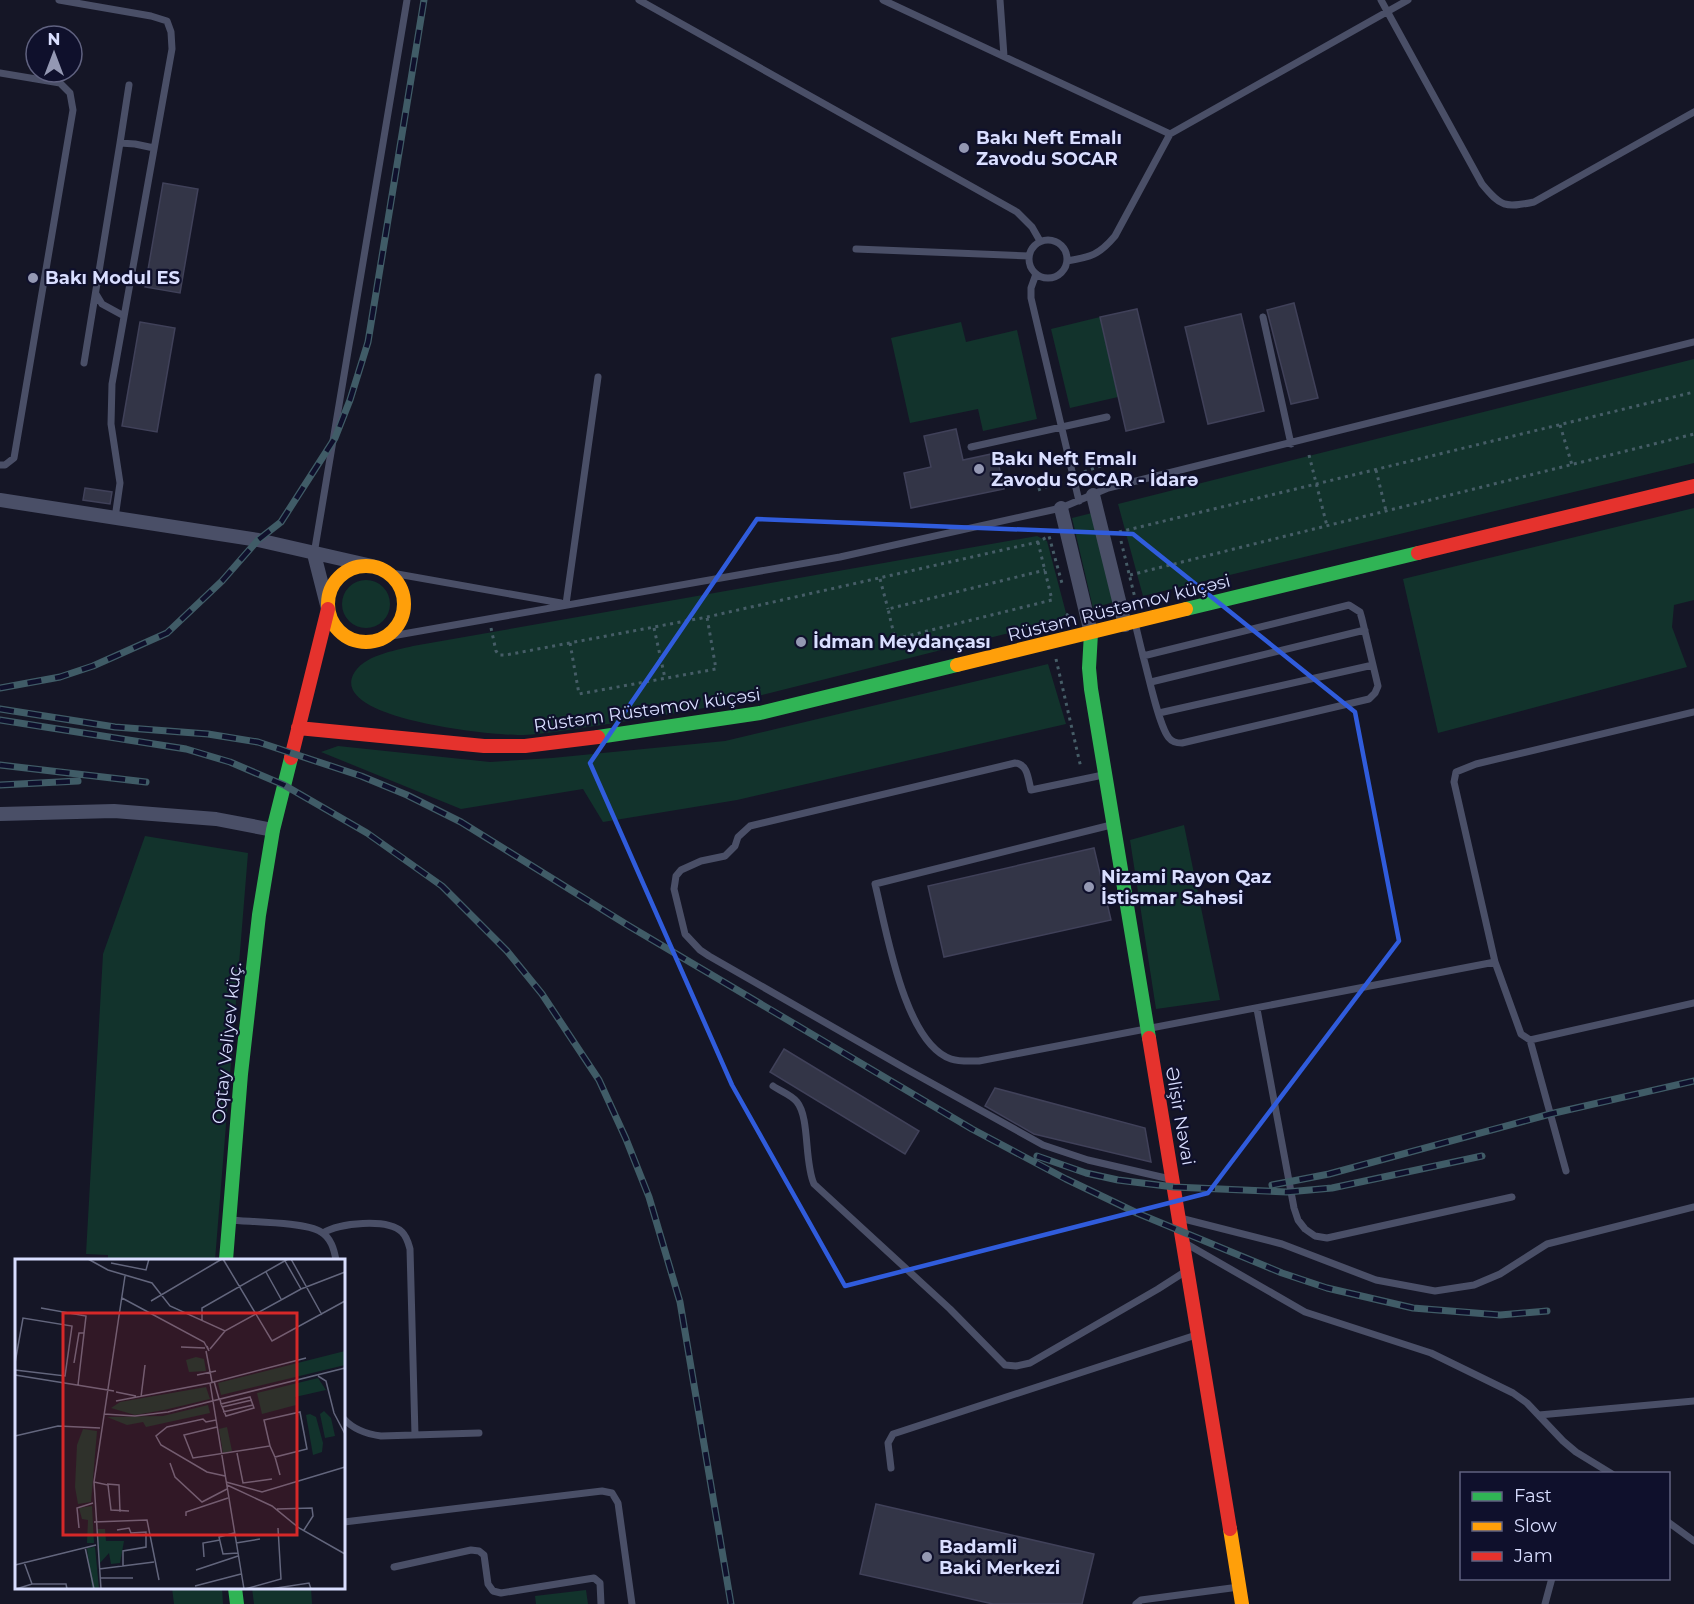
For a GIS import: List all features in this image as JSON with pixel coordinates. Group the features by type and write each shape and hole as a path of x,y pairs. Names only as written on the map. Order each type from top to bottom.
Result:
{"street":[{"name":"Rüstəm Rüstəmov küçəsi","path":"298,728 506,747 574,741 777,709 1694,486"},
{"path":"1093,495 1130,624"},
{"path":"0,500 258,540 372,566 386,572 398,582 403,596 403,612 397,626 386,637 372,642 356,641 342,635 332,623 327,609 314,554"},
{"path":"1061,508 1091,633"},
{"path":"327,609 328,594 334,582 351,569 372,566"},
{"name":"Oqtay Vəliyev küç.","path":"226,1259 250,983 259,915 273,830 327,609"},
{"name":"Əlişir Nəvai","path":"1091,633 1089,668 1091,689 1242,1604"},
{"path":"0,814 125,811 216,819 273,830"},
{"path":"235,1589 237,1604"}],"lane":[{"path":"59,0 151,16 167,21 171,32 171,49 111,403 111,424 120,483 115,518"},
{"path":"314,554 408,0"},
{"path":"639,0 1017,212 1032,227 1040,241"},
{"path":"883,0 1170,134"},
{"path":"1000,0 1004,56"},
{"path":"1381,0 1482,184 1494,199 1510,207 1534,202 1694,112"},
{"path":"1067,261 1090,258 1104,249 1115,236 1170,134 1408,0"},
{"path":"0,73 60,83 70,93 73,110 14,458 5,465 0,465"},
{"path":"84,363 129,85"},
{"path":"120,143 154,147"},
{"path":"1040,241 1060,243 1064,249 1067,261 1065,268 1055,276 1042,277 1032,269 1029,256 1035,244 1040,241"},
{"path":"856,249 1029,256"},
{"path":"1036,274 1030,288 1031,298 1080,501"},
{"path":"96,294 102,304 124,316"},
{"path":"1263,317 1291,444"},
{"path":"386,637 489,617 840,557 1061,508 1108,488 1694,342"},
{"path":"566,604 598,377"},
{"path":"971,447 1107,417"},
{"path":"386,572 566,604"},
{"path":"1130,624 1143,656 1159,713 1169,739 1175,742 1182,743 1369,699 1378,686 1360,612 1349,605 1143,656"},
{"path":"1151,682 1365,630"},
{"path":"1159,713 1373,664"},
{"path":"1566,1171 1530,1040 1521,1034 1495,962 1454,782 1456,772 1476,764 1694,712"},
{"path":"1105,774 1031,790 1026,768 1020,763 1015,763 750,826 738,837 735,846 725,856 701,861 681,870 676,876 674,889 685,934 700,950 710,956 1043,1145 1088,1160 1173,1179"},
{"path":"1114,824 875,885 903,997 921,1033 950,1059 980,1061 1495,962"},
{"path":"1530,1040 1694,1003"},
{"path":"1257,1009 1288,1183 1298,1220 1305,1229 1315,1236 1327,1238 1512,1197"},
{"path":"773,1086 796,1100 800,1108 810,1174 814,1184 950,1309 1005,1365 1030,1364 1188,1270"},
{"path":"1179,1218 1282,1244 1376,1280 1435,1291 1474,1285 1500,1274 1547,1244 1694,1207"},
{"path":"228,1220 307,1227 323,1233 329,1239 334,1248 336,1259"},
{"path":"323,1233 331,1228 345,1225 387,1224 396,1227 407,1239 410,1249 415,1435"},
{"path":"1183,1241 1305,1312 1431,1353 1513,1393 1527,1403 1563,1442 1610,1472"},
{"path":"891,1468 888,1443 892,1434 1198,1334"},
{"path":"1539,1415 1694,1401"},
{"path":"345,1420 357,1430 368,1435 479,1433"},
{"path":"345,1522 602,1491 612,1493 618,1503 632,1604"},
{"path":"1670,1523 1694,1541"},
{"path":"394,1567 471,1550 479,1551 484,1555 488,1584 493,1591 501,1593 594,1578 600,1583 601,1604"},
{"path":"1545,1604 1551,1580"},
{"path":"1136,1604 1140,1600 1239,1587"}],"path":[{"path":"1135,598 1119,532 1694,392"},
{"path":"1560,425 1572,465"},
{"path":"1130,575 1694,434"},
{"path":"1309,456 1327,526"},
{"path":"1376,470 1386,511"},
{"path":"489,617 496,651 506,655 707,617 1038,542 1049,536 1064,589"},
{"path":"879,578 895,639 1052,600 1038,542"},
{"path":"888,609 1045,570"},
{"path":"1054,625 1064,622 1070,611"},
{"path":"570,643 579,694 716,669 707,617"},
{"path":"654,628 665,678"},
{"path":"1050,660 1058,659 1083,779"}],"highlighted area":[{"path":"757,519 1133,534 1355,712 1399,941 1208,1193 845,1286 732,1085 590,763"}],"green space":[{"path":"1100,317 1118,397 1070,408 1051,329"},
{"path":"961,322 966,342 1017,330 1037,419 983,431 978,409 910,423 891,338"},
{"path":"1694,359 1694,463 1143,596 1118,504"},
{"path":"1694,508 1694,600 1674,605 1672,627 1687,667 1438,733 1403,579"},
{"path":"1092,513 1114,602 1093,608 1072,518"},
{"path":"1037,536 1047,541 1066,613 1061,620 730,703 559,731 507,735 452,728 390,714 367,704 353,691 353,675 364,663 388,652 413,646"},
{"path":"361,580 371,580 383,587 390,599 390,609 383,621 371,628 361,628 346,617 342,609 342,599 353,584"},
{"path":"1048,664 1066,724 737,800 603,822 583,789 461,809 321,752 338,746 490,762 725,741"},
{"path":"1184,825 1220,1000 1156,1009 1130,840"},
{"path":"145,836 248,853 215,1259 108,1259 108,1255 86,1254 103,954"},
{"path":"172,1589 222,1589 223,1604 174,1604"},
{"path":"252,1589 311,1589 312,1604 254,1604"},
{"path":"586,1590 588,1604 536,1604 535,1596"}],"building":[{"path":"163,183 198,189 180,293 145,287"},
{"path":"1294,303 1318,398 1291,404 1267,310"},
{"path":"1137,309 1164,422 1126,431 1100,317"},
{"path":"1241,314 1264,411 1208,424 1185,327"},
{"path":"140,322 175,328 157,432 122,426"},
{"path":"956,429 963,460 996,453 1004,489 911,508 904,473 931,467 924,436"},
{"path":"85,488 112,492 110,504 83,500"},
{"path":"1094,848 1111,920 944,957 928,886"},
{"path":"784,1049 919,1131 905,1154 770,1072"},
{"path":"995,1088 1145,1128 1151,1162 1034,1134 985,1106"},
{"path":"876,1504 1094,1554 1082,1604 993,1604 860,1574"}],"railway":[{"path":"0,688 60,677 93,666 167,633 222,581 258,540 281,522 335,438 350,400 368,342 424,0"},
{"path":"0,709 115,727 208,734 258,742 361,776 407,795 461,822 629,926 972,1129 1066,1179 1137,1213 1282,1273 1327,1288 1413,1308 1500,1315 1547,1311"},
{"path":"0,720 186,749 230,762 284,785 367,833 442,886 507,951 542,994 599,1080 649,1197 680,1302 731,1604"},
{"path":"0,765 146,782"},
{"path":"0,785 78,781"},
{"path":"1272,1185 1329,1174 1550,1114 1694,1081"},
{"path":"1037,1156 1086,1173 1118,1180 1174,1187 1287,1192 1332,1188 1482,1156"}],"traffic: fast":[{"path":"1186,609 1418,553"},
{"path":"1091,633 1089,668 1091,689 1149,1038"},
{"path":"598,737 760,713 957,665"},
{"path":"226,1259 241,1074 259,915 273,830 291,758"},
{"path":"235,1589 237,1604"}],"traffic: slow":[{"path":"366,566 381,569 393,577 401,589 404,604 401,619 393,631 381,639 366,642 351,639 339,631 331,619 328,604 331,589 339,577 351,569 366,566"},
{"path":"957,665 1186,609"},
{"path":"1230,1529 1242,1604"}],"traffic: jam":[{"path":"1418,553 1694,486"},
{"path":"291,758 328,609"},
{"path":"298,728 484,746 525,746 598,737"},
{"path":"1149,1038 1230,1529"}],"place":[{"name":"Bakı Neft Emalı Zavodu SOCAR","path":"964,148"},
{"name":"Bakı Modul ES","path":"33,278"},
{"name":"Bakı Neft Emalı Zavodu SOCAR - İdarə","path":"979,469"},
{"name":"İdman Meydançası","path":"801,642"},
{"name":"Nizami Rayon Qaz İstismar Sahəsi","path":"1089,887"},
{"name":"Badamli Baki Merkezi","path":"927,1557"}]}
